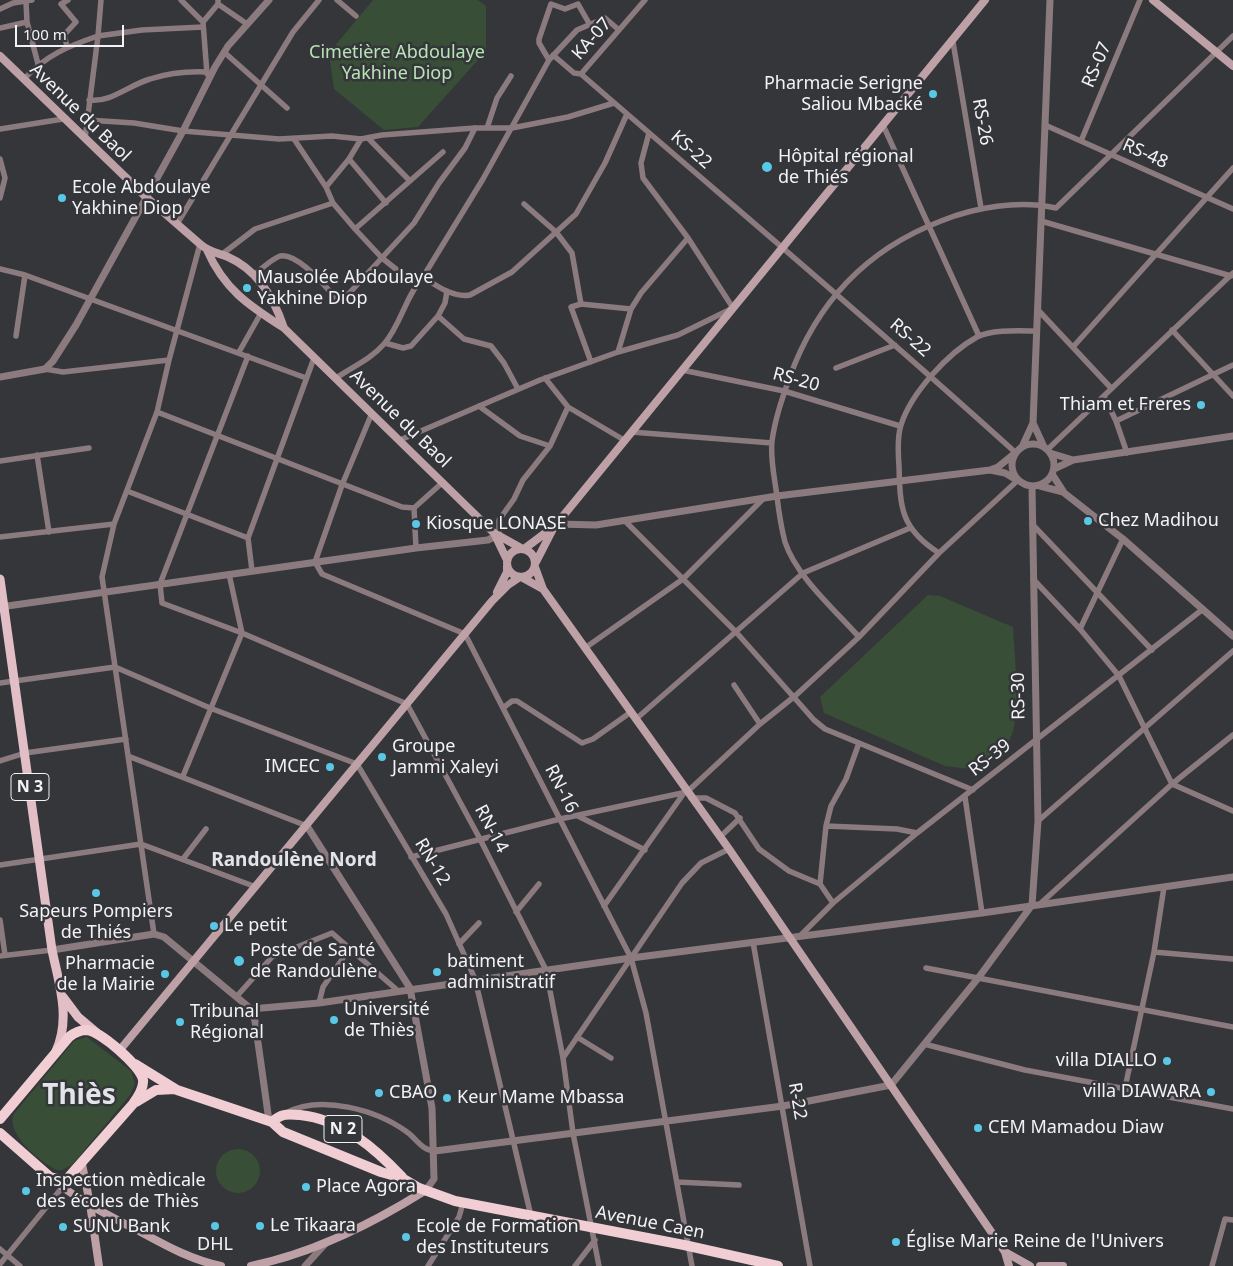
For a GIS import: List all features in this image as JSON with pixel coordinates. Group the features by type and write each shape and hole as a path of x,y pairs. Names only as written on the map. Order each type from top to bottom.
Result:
{"highway":[{"path":"0,1119 69,1037 81,1030 88,1030 102,1037 135,1064 142,1077 143,1083 133,1104 72,1176 62,1180 50,1177 0,1133"},
{"name":"N 2","path":"135,1064 177,1090"},
{"name":"N 2","path":"133,1104 156,1090 177,1090"},
{"name":"Avenue Caen","path":"177,1090 271,1121 284,1132 381,1172 402,1178 426,1190 463,1203 688,1246 778,1266"},
{"path":"271,1121 278,1116 286,1114"},
{"name":"Avenue Caen","path":"286,1114 330,1122 372,1148 402,1178"}],"main road":[{"path":"119,1051 492,601 508,584 531,574 555,526 986,0"},
{"path":"1153,0 1233,66"},
{"name":"Avenue du Baol","path":"0,56 146,197 200,244 207,250 236,262 254,274 265,286 278,310 284,328"},
{"name":"Avenue du Baol","path":"207,250 215,269 230,288 261,313 284,328 496,535"},
{"path":"492,601 503,582 507,563 513,551 522,549 555,526"},
{"path":"496,535 531,552 543,589 790,937 1005,1252 1009,1266"},
{"path":"496,535 512,574 543,589"},
{"name":"N 3","path":"0,579 2,607 52,950 61,995 64,1022 54,1056"},
{"name":"N 3","path":"61,995 78,1017 102,1037"},
{"path":"82,1164 99,1266"},
{"path":"50,1177 63,1188 90,1204 170,1248 205,1264 220,1266"},
{"path":"251,1266 326,1243 389,1214 426,1190"},
{"path":"1005,1252 1030,1266"},
{"path":"1040,1266 1063,1266"}],"street":[{"path":"67,46 64,36 76,22 59,2 68,0"},
{"path":"85,139 98,36 100,0"},
{"path":"181,0 203,24 208,81"},
{"path":"45,369 61,349 183,131 224,52 269,0"},
{"path":"177,224 293,32 318,0"},
{"path":"338,0 356,16"},
{"name":"KA-07","path":"581,74 645,0"},
{"path":"555,526 596,525 777,496 990,470 998,467 1022,447 1033,423 1050,0"},
{"name":"RS-07","path":"1080,141 1140,0"},
{"path":"0,9 13,3 29,1 27,22 38,64"},
{"path":"203,24 218,2 247,24"},
{"path":"551,57 539,43 539,38 551,4 565,9 578,4 590,25"},
{"path":"336,378 372,356 385,343 416,284 423,277 512,128 551,57 577,30 605,18 619,30"},
{"path":"0,28 27,22"},
{"path":"24,79 38,64 67,46 98,36 203,24"},
{"path":"859,637 792,560 785,542 774,477 772,443 784,391 806,336 850,278 878,253 896,241 929,225 981,208 1042,205 1056,208 1233,36"},
{"name":"RS-26","path":"953,42 981,208"},
{"path":"224,52 287,108"},
{"name":"KS-22","path":"551,57 574,73 581,74 782,247"},
{"path":"89,100 97,101 110,98 126,87 178,72 207,72"},
{"path":"487,128 497,98 511,76"},
{"path":"86,120 134,122 183,131 294,139 332,136 361,139 475,128 512,128 568,117 614,103"},
{"path":"423,277 447,291 470,295 512,272 576,214 628,114"},
{"path":"0,129 64,119"},
{"path":"883,125 979,336"},
{"name":"RS-48","path":"1045,125 1233,209"},
{"path":"254,274 279,256 286,256 302,264 341,302 414,223 439,182 465,148 475,128"},
{"path":"400,440 546,378 618,352 678,335 733,308 688,238 643,178 641,162 649,133"},
{"path":"368,138 410,181"},
{"path":"294,139 326,187 333,203 382,258 416,284"},
{"path":"326,187 349,159 361,139"},
{"path":"355,229 443,152"},
{"path":"0,159 4,178 0,198"},
{"path":"349,159 386,203"},
{"path":"1073,346 1233,168"},
{"path":"221,255 255,229 333,203"},
{"path":"524,204 556,232 574,258 582,304"},
{"path":"1041,221 1232,275"},
{"path":"618,352 631,309 641,293 688,238"},
{"path":"154,934 102,577 114,524 157,412 200,244"},
{"name":"RS-22","path":"782,247 932,377 1015,454"},
{"path":"0,269 25,275 88,300 239,352 306,378"},
{"path":"16,336 25,275"},
{"path":"1047,450 1232,275"},
{"path":"385,343 407,348 438,316 445,303 447,291"},
{"path":"591,362 571,307 582,304 631,309"},
{"path":"1038,310 1111,388"},
{"path":"239,352 261,313"},
{"path":"438,316 464,340 491,346 501,358 518,389"},
{"path":"1172,330 1233,396"},
{"path":"939,553 923,543 910,528 903,516 899,480 900,426 919,391 946,362 979,336 1012,331 1038,331"},
{"path":"836,368 895,345"},
{"path":"248,356 185,514 160,584 162,603 242,633 407,704"},
{"path":"252,571 248,538 314,358"},
{"path":"0,377 45,369 64,372 169,360"},
{"path":"1116,421 1233,365"},
{"name":"RS-20","path":"682,370 784,391 900,426"},
{"path":"546,378 568,408 624,440"},
{"path":"1104,396 1116,421 1127,453"},
{"path":"479,406 520,436 550,446"},
{"path":"2,607 496,535 499,520 514,499 523,480 550,446 568,408"},
{"path":"157,412 276,460 402,507 414,508 443,482"},
{"path":"314,562 342,485 372,413"},
{"path":"1033,423 1047,450 1053,472 1063,492"},
{"path":"631,432 772,443"},
{"path":"1040,486 1053,472 1073,460 1233,436"},
{"path":"1022,447 1033,444 1073,460"},
{"path":"0,460 89,448"},
{"path":"1015,454 1011,467 1017,480"},
{"path":"37,455 49,532"},
{"path":"990,470 1005,473 1032,487 1040,486 1063,492 1123,539 1233,636"},
{"path":"604,906 687,794 760,724 795,696 859,637 939,553 1017,480"},
{"name":"RS-30","path":"1032,487 1035,741 1038,821 1032,905"},
{"path":"127,491 248,538"},
{"path":"585,648 683,579 763,499"},
{"path":"414,508 416,548"},
{"path":"624,520 736,632 795,696 814,720 826,729 973,790"},
{"path":"0,537 114,524"},
{"path":"1032,524 1098,591 1152,650"},
{"path":"503,708 512,701 517,701 582,743 593,739 634,715 736,632 803,574 910,528"},
{"path":"1080,629 1123,539"},
{"path":"314,562 322,574 465,634"},
{"path":"183,776 242,633 229,574"},
{"path":"1033,579 1080,629 1119,676 1172,784 1233,811"},
{"name":"RS-39","path":"800,936 833,902 917,833 1203,609"},
{"name":"RN-16","path":"465,634 630,958 646,1013 692,1266"},
{"path":"1038,821 1233,651"},
{"path":"0,683 115,667 210,708 356,764"},
{"path":"734,685 760,724"},
{"name":"RN-14","path":"407,704 480,839 546,970 563,1058 572,1133 599,1266"},
{"path":"1041,903 1172,784 1233,735"},
{"path":"1,761 24,752 126,739"},
{"path":"820,884 826,826 831,806 846,779 859,742"},
{"path":"128,756 307,826 410,988 432,1108 434,1179 426,1190"},
{"name":"RN-12","path":"356,764 446,914 475,979 531,1217"},
{"path":"411,857 560,819 687,794 719,803 740,818 760,849 789,871 820,884 833,902"},
{"path":"965,797 982,913"},
{"path":"578,816 645,850"},
{"path":"720,837 740,818"},
{"path":"826,826 897,829 917,833"},
{"path":"183,858 206,829"},
{"path":"0,864 141,844 183,858 256,887"},
{"path":"563,1058 630,958 692,872 701,863 729,849"},
{"path":"251,1009 319,1002 630,958 982,913 1041,903 1233,877"},
{"path":"516,912 539,884"},
{"path":"1125,1088 1154,952 1164,886"},
{"path":"286,1114 298,1106 317,1103 350,1109 388,1121 408,1132 422,1146 434,1151 666,1119 783,1106 891,1085 979,977 1032,905"},
{"path":"0,920 3,956 154,934 164,937 251,1009 255,1021 271,1121"},
{"path":"459,944 479,923"},
{"path":"237,996 272,957 332,933 397,990"},
{"name":"R-22","path":"753,942 810,1266"},
{"path":"319,1002 323,987 350,948"},
{"path":"1154,952 1233,959"},
{"path":"926,968 1233,1027"},
{"path":"577,1037 610,1058"},
{"path":"924,1044 1025,1070 1233,1109"},
{"path":"0,1264 72,1176"},
{"path":"677,1182 739,1185"},
{"path":"428,1266 459,1217 463,1203"},
{"path":"1212,1266 1225,1219 1233,1220"},
{"path":"575,1266 595,1240"},
{"path":"305,1266 326,1243"},
{"path":"0,1249 20,1266"}],"green space":[{"name":"Cimetière Abdoulaye Yakhine Diop","path":"373,0 478,0 486,6 486,51 418,127 384,130 334,89 329,53"},
{"path":"928,595 940,596 1013,627 1016,704 1013,733 1004,746 970,769 945,766 824,713 820,697"},
{"path":"87,1037 131,1071 135,1084 130,1095 72,1165 62,1170 57,1170 42,1161 26,1147 15,1131 13,1115 74,1041"},
{"path":"238,1149 250,1153 256,1159 260,1171 256,1183 250,1189 238,1193 226,1189 220,1183 216,1171 220,1159 226,1153"}],"place":[{"name":"Pharmacie Serigne Saliou Mbacké","path":"933,94"},
{"name":"Hôpital régional de Thiés","path":"767,167"},
{"name":"Ecole Abdoulaye Yakhine Diop","path":"62,198"},
{"name":"Mausolée Abdoulaye Yakhine Diop","path":"247,288"},
{"name":"Thiam et Freres","path":"1201,405"},
{"name":"Chez Madihou","path":"1088,521"},
{"name":"Kiosque LONASE","path":"416,524"},
{"name":"Groupe Jammi Xaleyi","path":"382,757"},
{"name":"IMCEC","path":"330,767"},
{"name":"Sapeurs Pompiers de Thiés","path":"96,893"},
{"name":"Le petit","path":"214,926"},
{"name":"Poste de Santé de Randoulène","path":"239,961"},
{"name":"batiment administratif","path":"437,972"},
{"name":"Pharmacie de la Mairie","path":"165,974"},
{"name":"Université de Thiès","path":"334,1020"},
{"name":"Tribunal Régional","path":"180,1022"},
{"name":"villa DIALLO","path":"1167,1061"},
{"name":"villa DIAWARA","path":"1211,1092"},
{"name":"CBAO","path":"379,1093"},
{"name":"Keur Mame Mbassa","path":"447,1098"},
{"name":"CEM Mamadou Diaw","path":"978,1128"},
{"name":"Place Agora","path":"306,1187"},
{"name":"Inspection mèdicale des écoles de Thiès","path":"26,1191"},
{"name":"DHL","path":"215,1226"},
{"name":"Le Tikaara","path":"260,1226"},
{"name":"SUNU Bank","path":"63,1227"},
{"name":"Ecole de Formation des Instituteurs","path":"406,1237"},
{"name":"Église Marie Reine de l'Univers","path":"896,1242"}],"district":[{"name":"Randoulène Nord","path":"294,861"},
{"name":"Thiès","path":"79,1096"}]}
